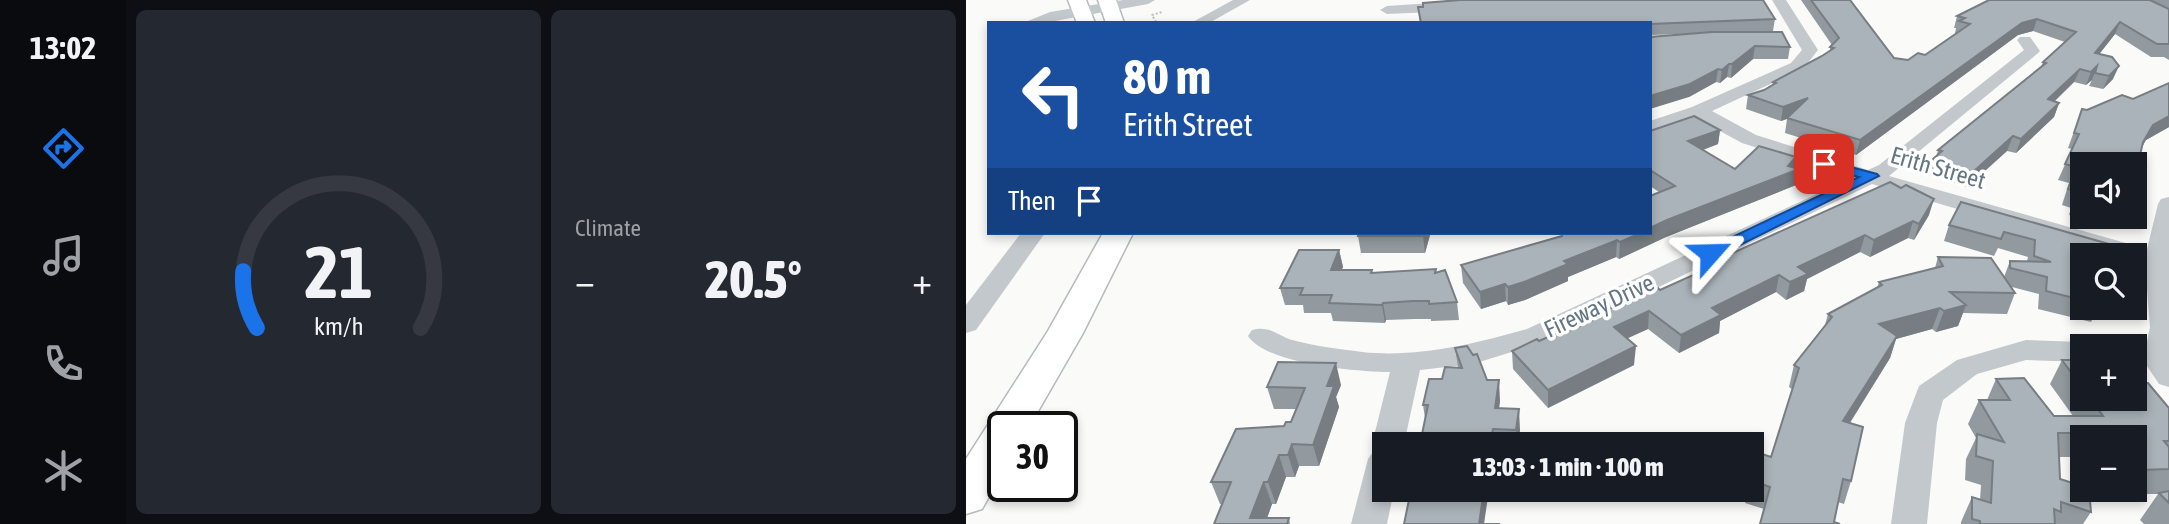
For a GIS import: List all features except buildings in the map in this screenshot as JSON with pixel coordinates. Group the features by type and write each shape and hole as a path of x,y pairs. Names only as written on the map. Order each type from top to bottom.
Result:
{"main road":[{"path":"1018,411 1065,333 1117,235"},
{"path":"966,496 987,461"}],"street":[{"path":"1038,21 1081,11 1110,10 1148,0"},
{"path":"1202,21 1243,0"},
{"path":"1387,10 1456,7 1505,0"},
{"path":"1652,126 1698,111 1797,66 1810,50 1797,38 1779,0"},
{"name":"Fireway Drive","path":"1262,336 1285,348 1364,362 1407,362 1473,354 1537,335 1886,169 2032,51 2025,40"},
{"name":"Erith Street","path":"1698,111 1749,139 1788,153 2163,261"},
{"path":"2154,365 2164,327 2163,261 2169,204"},
{"path":"966,324 1032,235"},
{"path":"1909,524 1920,423 1930,394 1967,367 1979,363 2026,350 2070,352"},
{"path":"1391,432 1407,362"},
{"path":"1369,524 1374,502"}],"path":[{"path":"1155,21 1152,15 1162,12"}],"route":[{"path":"1710,253 1872,176 1824,164"}]}
